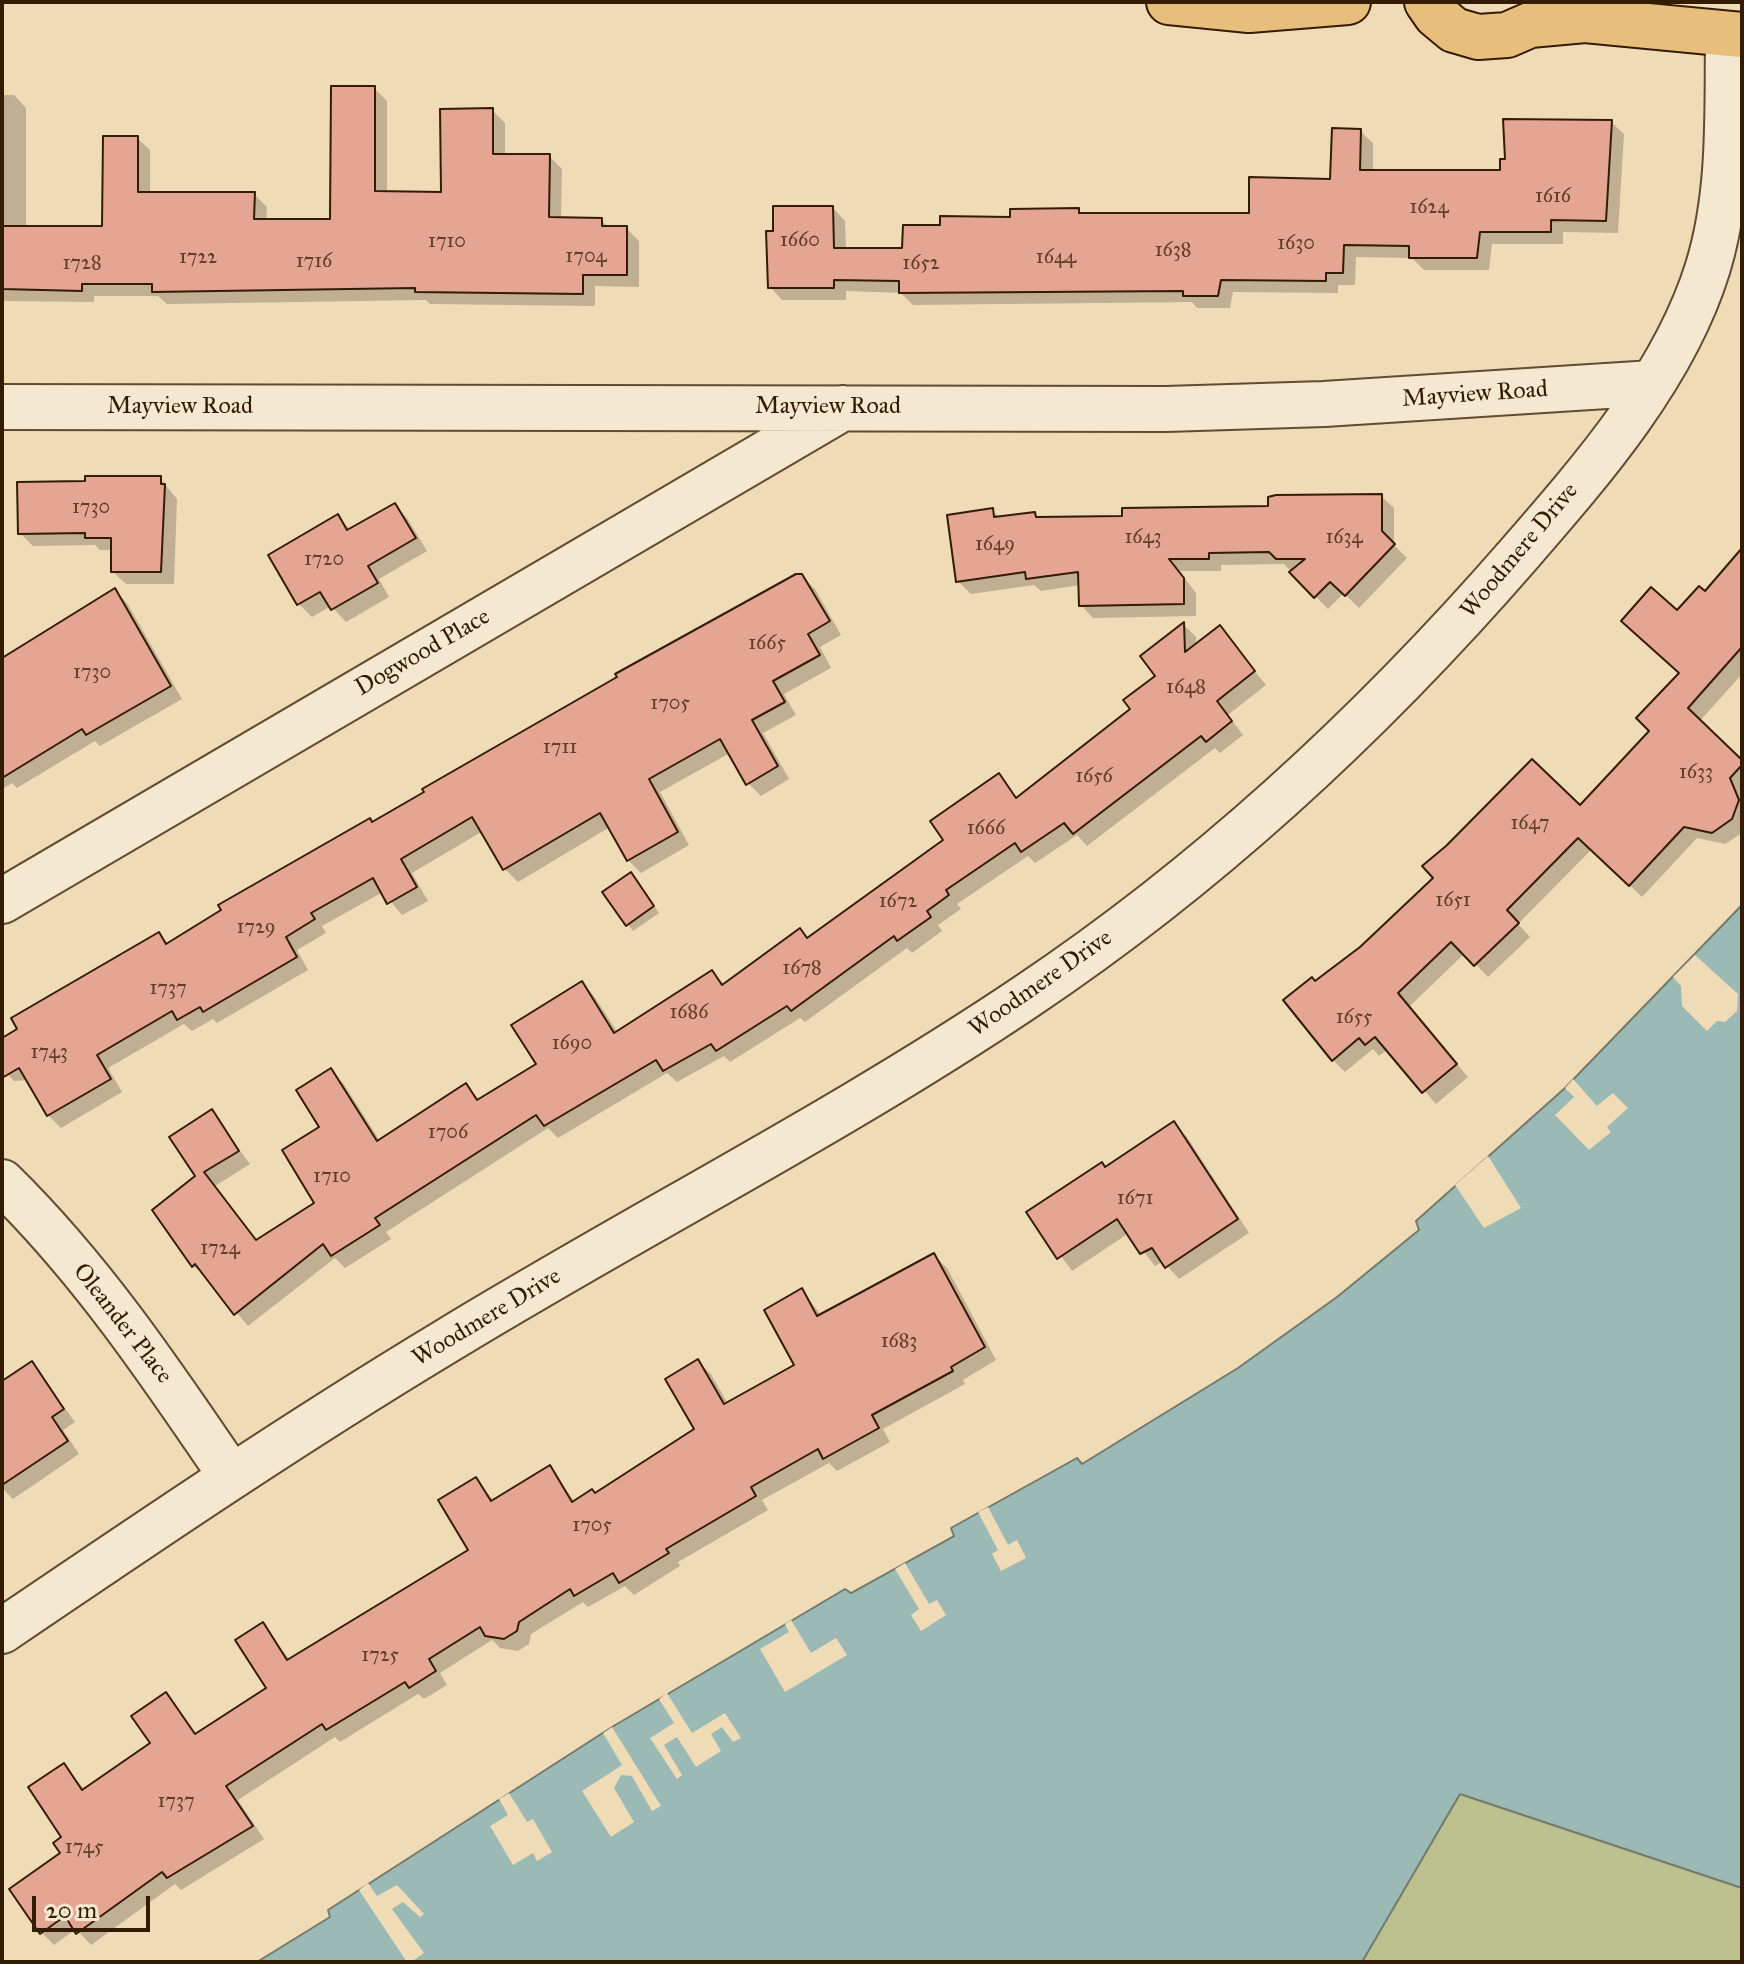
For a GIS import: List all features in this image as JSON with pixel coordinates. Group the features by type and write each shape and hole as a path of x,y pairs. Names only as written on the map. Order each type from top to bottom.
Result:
{"main road":[{"path":"1169,2 1249,10 1348,2"},
{"path":"1392,2 1432,8 1454,30 1478,37 1507,35 1539,14 1735,34"}],"street":[{"name":"Woodmere Drive","path":"2,1631 231,1476 445,1341 874,1094 1032,993 1229,843 1334,750 1451,632 1556,511 1653,383 1686,322 1708,269 1721,215 1735,34"},
{"name":"Mayview Road","path":"2,407 1181,409 1324,404 1653,383"},
{"name":"Dogwood Place","path":"2,901 845,407"},
{"name":"Oleander Place","path":"2,1182 35,1214 131,1332 231,1476"}],"green space":[{"path":"1459,1794 1742,1888 1742,1962 1362,1962"}],"water":[{"path":"1742,905 1742,1888 1460,1794 1362,1962 257,1962 330,1917 328,1910 612,1727 845,1589 851,1593 954,1536 951,1528 1077,1458 1082,1464 1238,1368 1337,1297 1419,1230 1416,1221 1565,1088"}],"pier":[{"path":"1695,955 1738,994 1737,1011 1725,1022 1717,1021 1707,1031 1682,1006 1681,986 1673,977"},
{"path":"1573,1079 1597,1106 1613,1093 1628,1108 1607,1127 1611,1132 1589,1150 1555,1115 1574,1097 1565,1088"},
{"path":"1488,1156 1521,1208 1484,1228 1455,1185"},
{"path":"988,1507 1008,1545 1017,1540 1026,1558 1001,1571 992,1554 998,1550 978,1512"},
{"path":"905,1563 929,1604 937,1600 946,1615 921,1631 911,1615 919,1609 895,1569"},
{"path":"791,1620 811,1653 836,1638 847,1655 785,1692 760,1649 789,1632 785,1624"},
{"path":"667,1693 692,1733 725,1713 741,1738 733,1742 722,1727 711,1734 721,1751 696,1767 677,1737 664,1745 682,1775 677,1779 650,1738 674,1723 659,1699"},
{"path":"612,1727 661,1806 652,1811 632,1776 621,1775 614,1788 634,1822 611,1837 582,1791 622,1765 603,1733"},
{"path":"509,1793 527,1822 533,1819 552,1852 537,1861 533,1853 513,1865 490,1826 508,1815 499,1799"},
{"path":"368,1883 377,1896 397,1885 424,1914 420,1917 403,1902 392,1909 424,1953 411,1962 407,1962 359,1890"}],"building":[{"path":"331,86 375,86 375,191 441,192 440,109 493,108 493,154 550,154 549,217 602,218 602,226 627,226 627,275 583,275 583,294 415,292 415,288 152,292 152,284 82,284 82,291 2,289 2,226 102,226 103,136 138,136 138,192 255,192 254,219 330,219"},
{"path":"1503,119 1612,120 1606,221 1551,220 1551,232 1480,232 1477,258 1409,258 1409,246 1344,245 1343,273 1326,273 1326,281 1221,280 1218,296 1183,296 1183,291 899,293 899,281 834,280 834,288 768,288 766,231 773,231 773,206 833,206 834,248 902,248 903,225 940,225 940,216 1010,217 1010,209 1079,208 1079,213 1249,213 1249,177 1330,179 1332,128 1361,129 1360,170 1500,170 1500,159 1505,159"},
{"path":"85,476 161,476 161,484 165,484 161,572 111,572 111,538 85,538 85,533 18,534 17,482 85,481"},
{"path":"1382,494 1382,531 1395,544 1345,596 1330,582 1314,598 1289,572 1305,559 1276,559 1269,552 1209,553 1209,559 1169,559 1184,578 1184,604 1079,606 1078,572 1026,579 1025,572 956,582 947,515 993,508 994,517 1035,512 1036,517 1122,516 1122,508 1268,506 1268,497 1276,495"},
{"path":"395,503 416,538 368,566 378,583 331,610 320,592 297,605 268,555 338,514 347,530"},
{"path":"1742,548 1742,647 1688,708 1742,760 1742,765 1730,778 1739,800 1732,819 1712,833 1684,827 1629,886 1578,838 1507,910 1519,923 1474,966 1451,942 1398,993 1457,1064 1422,1093 1375,1037 1365,1045 1359,1038 1332,1061 1283,1000 1312,977 1315,981 1360,947 1433,878 1422,866 1532,759 1580,805 1649,731 1636,718 1679,673 1621,621 1651,587 1677,610 1699,586 1705,591"},
{"path":"796,574 802,574 830,621 808,634 820,655 773,681 785,702 752,720 778,766 746,785 720,739 649,779 678,832 627,861 600,813 503,870 472,817 401,859 417,887 387,904 373,878 311,913 315,919 286,937 297,957 203,1012 200,1007 177,1020 172,1011 97,1055 111,1079 47,1116 19,1068 2,1078 2,1038 17,1029 11,1018 159,932 166,944 221,910 218,905 370,818 372,822 424,792 422,789 617,677 615,674"},
{"path":"115,588 171,686 86,735 82,729 2,778 2,658"},
{"path":"1184,622 1185,652 1220,625 1255,671 1217,701 1232,721 1206,742 1201,736 1073,834 1064,823 1021,852 1015,843 946,890 949,895 927,911 931,917 897,941 894,936 791,1011 787,1006 716,1051 711,1044 663,1071 656,1060 544,1126 536,1115 375,1218 380,1225 331,1256 323,1244 234,1315 195,1264 192,1267 152,1210 195,1176 169,1137 212,1109 239,1151 204,1172 256,1240 314,1203 282,1150 319,1127 296,1090 331,1068 377,1141 466,1083 477,1100 536,1064 511,1025 582,981 614,1033 712,970 722,985 800,928 807,938 943,840 930,821 999,773 1016,798 1130,709 1123,700 1155,676 1140,656"},
{"path":"631,872 654,906 626,926 602,892"},
{"path":"1174,1121 1238,1219 1165,1268 1152,1248 1140,1254 1117,1219 1057,1259 1026,1212 1102,1162 1105,1167"},
{"path":"934,1253 985,1347 951,1367 953,1371 872,1415 879,1428 823,1459 818,1449 751,1487 756,1496 666,1549 669,1553 619,1583 613,1573 574,1596 570,1589 519,1622 517,1631 504,1639 485,1636 480,1627 429,1659 436,1671 409,1688 405,1682 326,1730 322,1724 226,1786 253,1826 167,1878 162,1872 76,1934 65,1916 40,1934 9,1889 60,1853 53,1843 61,1837 28,1787 64,1763 82,1790 150,1743 131,1716 166,1692 195,1734 266,1688 235,1640 263,1622 287,1660 468,1550 438,1500 476,1477 491,1501 550,1465 572,1502 592,1489 595,1493 694,1429 665,1379 698,1359 724,1404 794,1365 764,1310 802,1288 817,1316"},
{"path":"32,1361 64,1409 52,1417 68,1441 2,1485 2,1381"}]}
